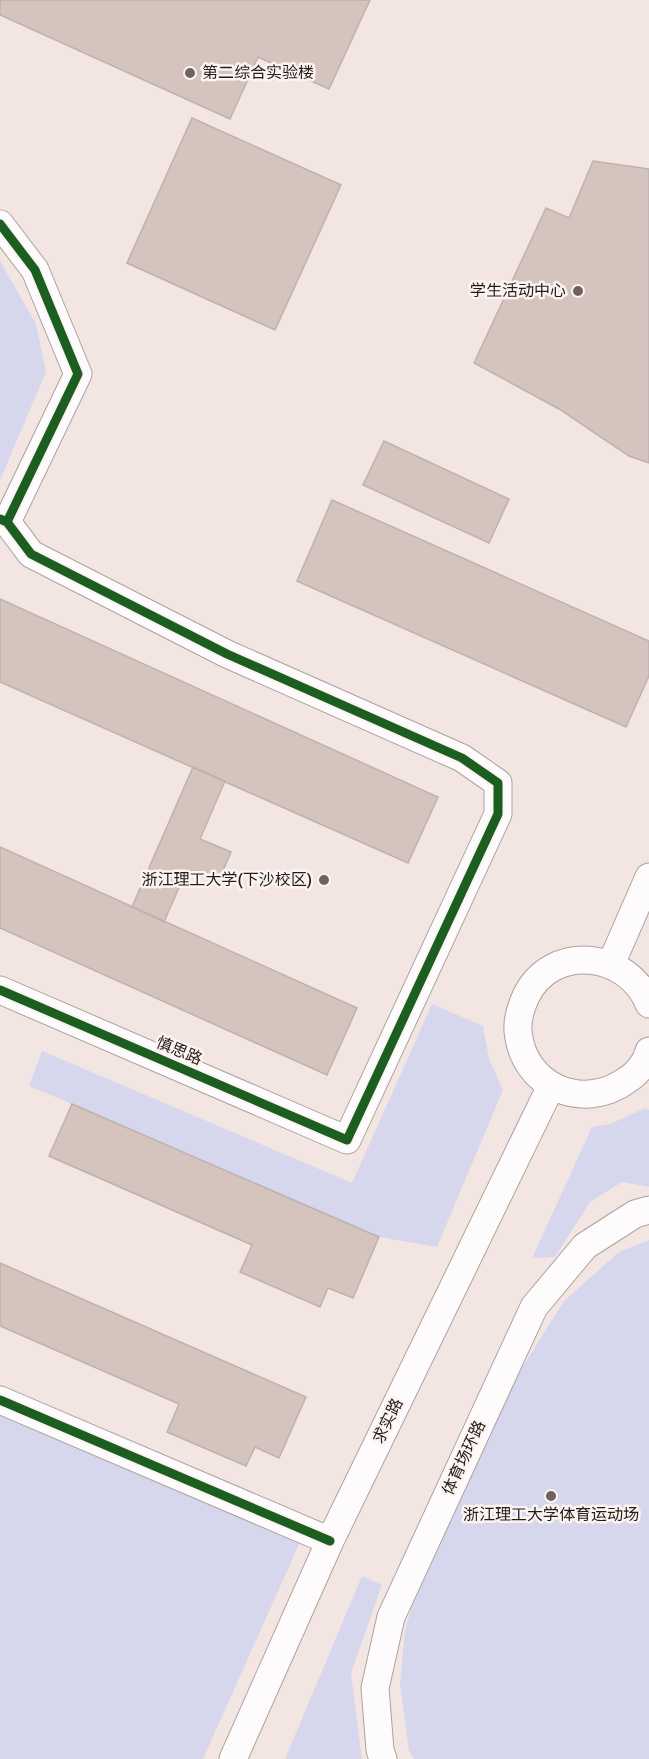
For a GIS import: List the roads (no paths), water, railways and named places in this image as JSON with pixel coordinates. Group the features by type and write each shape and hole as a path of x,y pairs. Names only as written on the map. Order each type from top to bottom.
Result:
{"street":[{"path":"0,224 35,270 78,374 3,520"},
{"name":"慎思路","path":"0,990 347,1140 498,814 498,783 462,758 227,654 31,554 3,520"},
{"path":"611,964 649,877"},
{"path":"648,1055 634,1075 616,1088 595,1095 572,1094 551,1086 534,1071 522,1052 518,1030 521,1008 530,988 546,972 566,962 589,959 611,964 630,975 644,992 649,1004"},
{"name":"求实路","path":"233,1759 330,1541 551,1086"},
{"name":"体育场环路","path":"383,1759 380,1750 375,1688 391,1617 534,1307 585,1246 635,1214 649,1209"},
{"path":"0,1400 330,1541"}],"place":[{"name":"第二综合实验楼","path":"190,73"},
{"name":"学生活动中心","path":"578,291"},
{"name":"浙江理工大学(下沙校区)","path":"324,880"},
{"name":"浙江理工大学体育运动场","path":"551,1496"}]}
